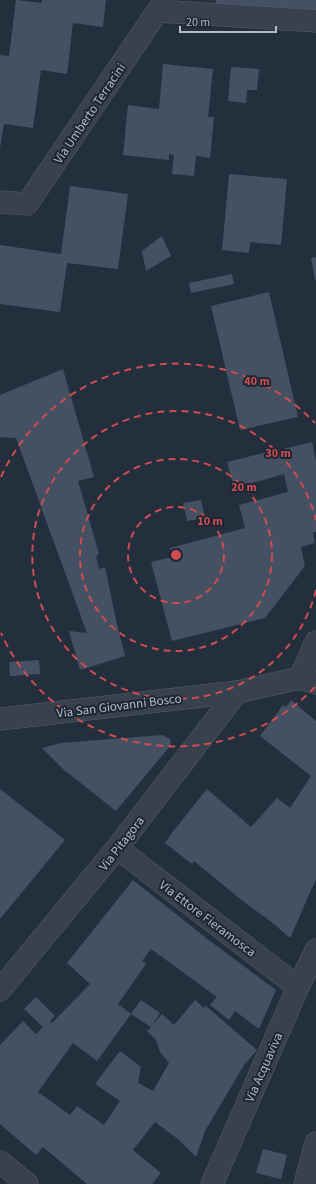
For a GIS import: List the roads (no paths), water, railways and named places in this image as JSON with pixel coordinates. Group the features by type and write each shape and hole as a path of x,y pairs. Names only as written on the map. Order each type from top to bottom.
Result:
{"street":[{"path":"162,6 316,21"},
{"name":"Via Umberto Terracini","path":"0,202 27,204 162,6"},
{"path":"308,680 316,642"},
{"name":"Via San Giovanni Bosco","path":"0,719 237,692 308,680"},
{"name":"Via Pitagora","path":"0,990 117,848 237,692"},
{"name":"Via Ettore Fieramosca","path":"117,848 298,987"},
{"name":"Via Acquaviva","path":"212,1184 298,987 316,950"},
{"path":"309,1179 316,1143"},
{"path":"0,1162 27,1184"}]}
